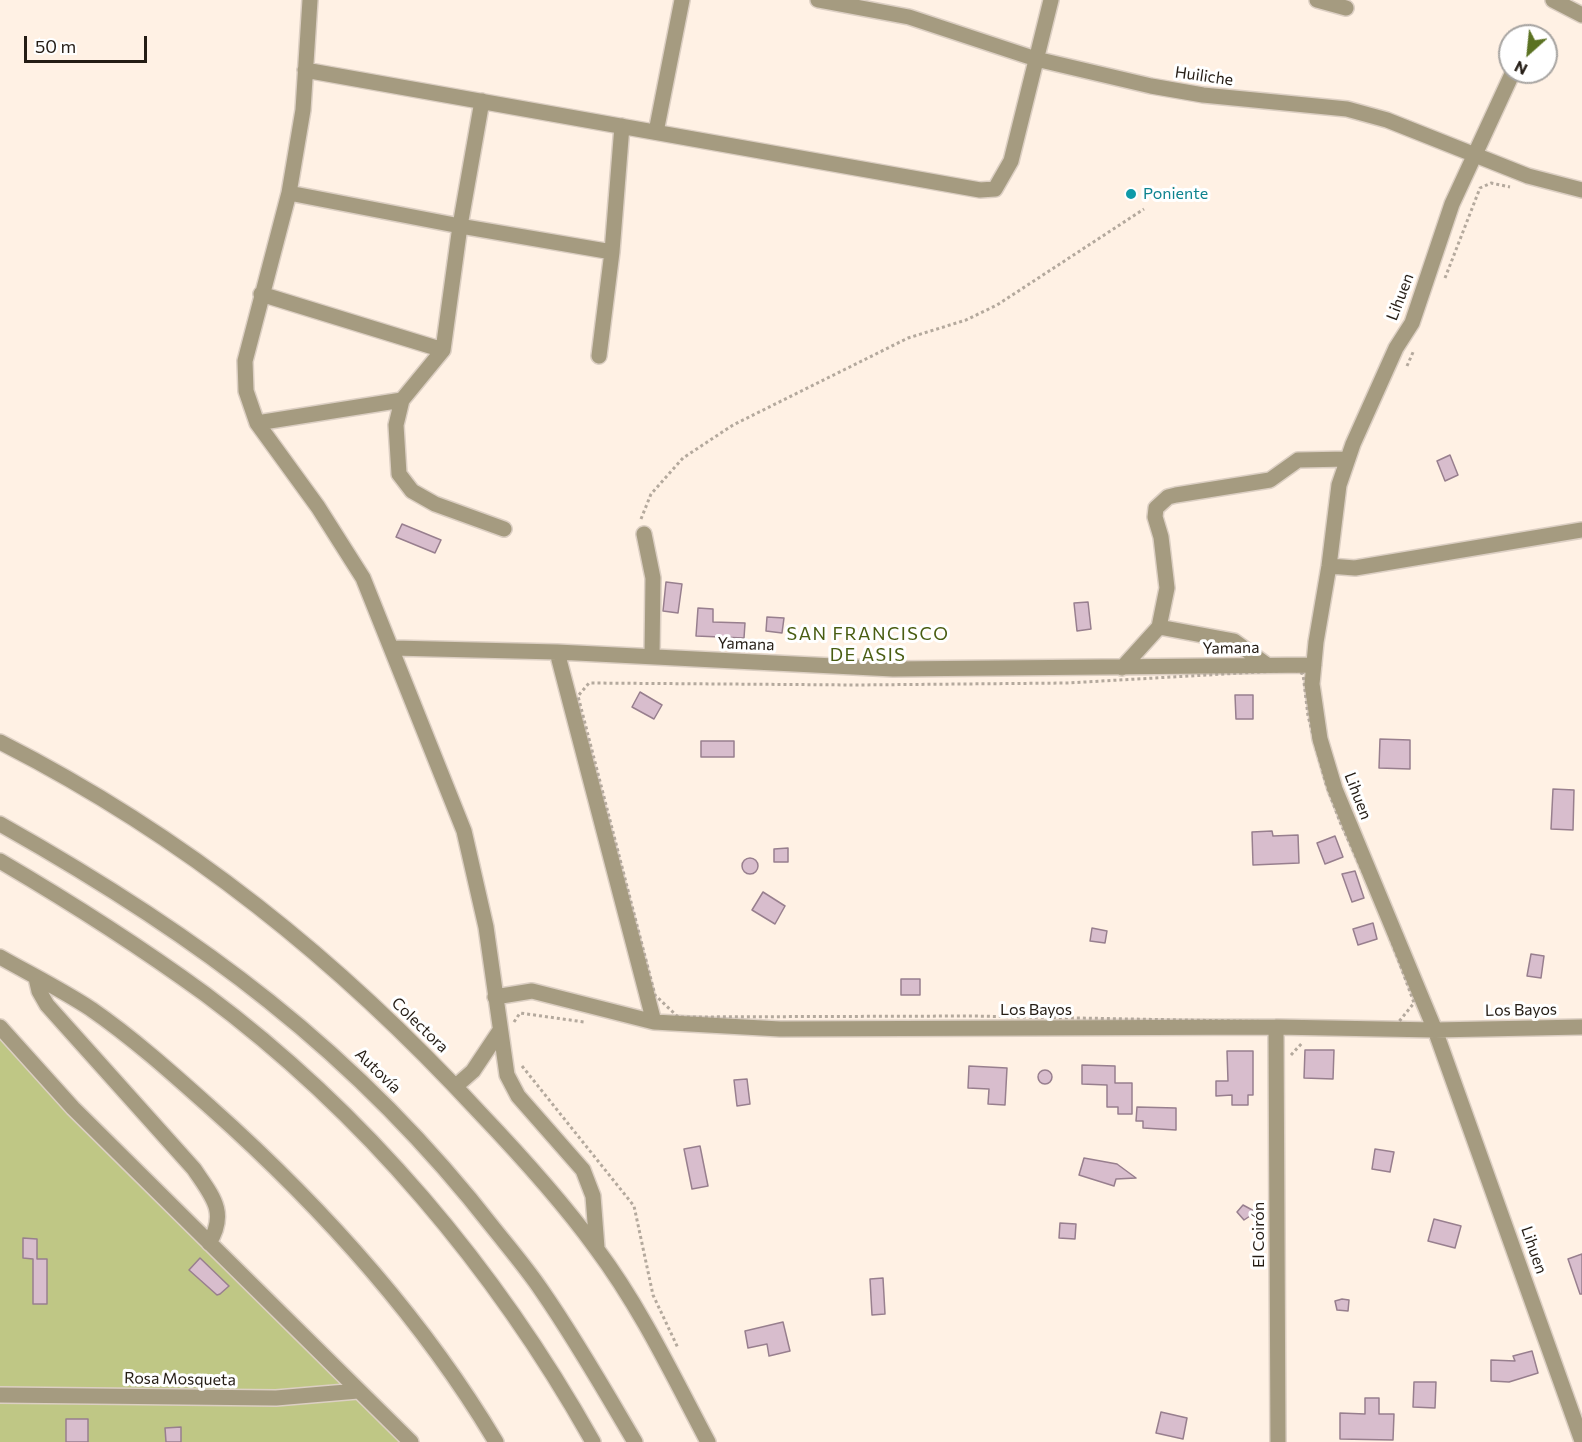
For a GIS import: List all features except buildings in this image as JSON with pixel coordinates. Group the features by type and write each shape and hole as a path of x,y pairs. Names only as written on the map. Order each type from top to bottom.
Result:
{"street":[{"path":"310,0 303,110 289,193 245,361 246,391 257,423 351,555 393,648 464,831 486,927 499,1032 507,1075 518,1095 583,1170 593,1196 597,1248"},
{"path":"656,132 682,0"},
{"name":"Huiliche","path":"818,0 909,17 1036,59 1182,91 1347,109 1387,120 1528,176 1582,190"},
{"path":"305,70 980,190 995,189 1011,161 1051,0"},
{"path":"1317,0 1346,8"},
{"path":"1553,0 1582,15"},
{"name":"Lihuen","path":"1508,84 1452,204 1412,323 1396,348 1348,459 1339,486 1314,665 1314,708 1335,789 1435,1030 1582,1441"},
{"path":"482,101 460,226 443,350 402,400 396,425 399,474 412,491 435,504 504,529"},
{"path":"599,356 612,252 622,126"},
{"path":"289,193 612,252"},
{"path":"261,294 443,350"},
{"path":"257,423 402,400"},
{"path":"1122,668 1159,627 1167,588 1161,537 1155,517 1156,508 1168,497 1176,495 1270,480 1298,460 1348,459"},
{"path":"1329,566 1366,566 1582,531"},
{"path":"645,534 653,578 651,656"},
{"path":"1159,627 1234,641 1267,665"},
{"name":"Yamana","path":"393,648 557,652 893,669 1314,665"},
{"path":"557,652 654,1022"},
{"name":"Colectora","path":"0,742 69,777 118,806 223,879 318,955 428,1057 548,1187 597,1248 666,1361 708,1442"},
{"name":"Autovía","path":"0,824 118,893 251,985 326,1047 391,1110 438,1159 541,1289 594,1371 635,1442"},
{"path":"0,861 64,899 206,995 332,1102 438,1214 526,1331 556,1377 593,1442"},
{"path":"0,957 90,1008 130,1038 272,1163 383,1283 439,1355 496,1442"},
{"path":"36,978 39,991 47,1005 194,1169 207,1189 219,1218 217,1229 209,1243"},
{"name":"Los Bayos","path":"495,996 532,991 654,1022 780,1029 1276,1027 1435,1030 1582,1027"},
{"path":"0,1027 73,1108 411,1442"},
{"name":"El Coirón","path":"1276,1027 1278,1442"},
{"path":"456,1086 473,1071 499,1032"},
{"name":"Rosa Mosqueta","path":"0,1395 276,1398 358,1391"}],"path":[{"path":"1444,281 1480,188 1491,183 1512,188"},
{"path":"645,534 641,516 651,494 683,458 733,425 908,338 966,320 998,305 1144,209"},
{"path":"1402,376 1417,345"},
{"path":"1295,670 1303,674 1308,716 1326,784 1340,822 1380,909 1414,1003 1397,1024 972,1016 678,1017 655,995 578,696 590,682 847,685 1067,683 1295,670"},
{"path":"513,1023 520,1013 586,1022"},
{"path":"1303,1042 1309,1042"},
{"path":"519,1055 521,1066 634,1206 653,1295 683,1358"}],"green space":[{"path":"0,1027 411,1442 0,1442"}],"place":[{"name":"Poniente","path":"1131,194"}],"district":[{"name":"SAN FRANCISCO DE ASIS","path":"868,644"}]}
